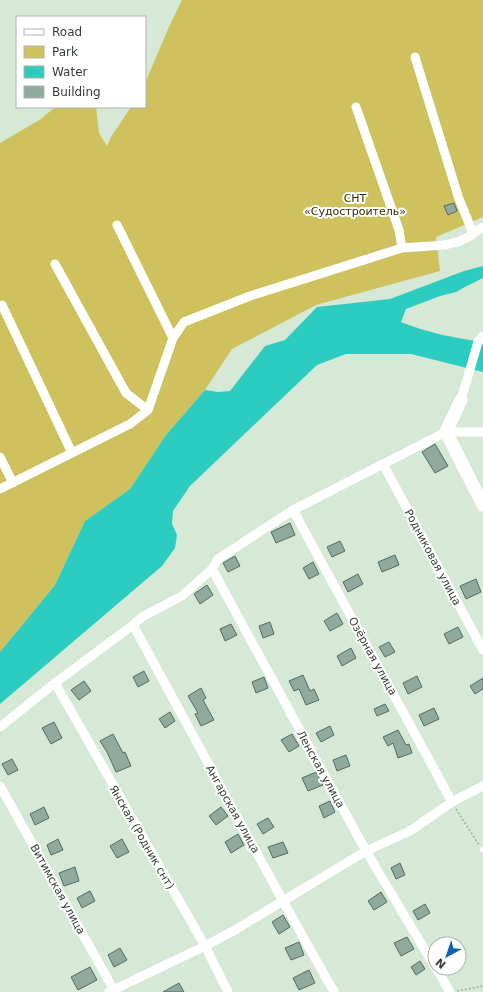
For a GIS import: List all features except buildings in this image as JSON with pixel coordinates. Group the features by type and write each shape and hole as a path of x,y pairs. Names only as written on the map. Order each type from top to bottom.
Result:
{"street":[{"path":"415,57 459,198 473,233"},
{"path":"356,107 399,230 402,248"},
{"path":"117,225 173,338"},
{"path":"0,489 130,424 148,410 173,338 184,322 250,296 402,248 445,245 457,242 467,238 483,227"},
{"path":"55,264 126,393 148,410"},
{"path":"2,305 72,453"},
{"path":"446,432 461,400 478,342 483,336"},
{"path":"446,432 483,505"},
{"path":"0,727 54,683 142,617 182,596 212,569 218,559 294,510 446,432 483,432"},
{"path":"0,457 13,483"},
{"name":"Родниковая улица","path":"383,464 483,650"},
{"name":"Озёрная улица","path":"294,510 452,802"},
{"name":"Ленская улица","path":"212,569 366,850 427,953"},
{"name":"Ангарская улица","path":"133,625 334,992"},
{"name":"Янская (Родник снт)","path":"54,683 204,946 228,992"},
{"name":"Витимская улица","path":"0,786 113,991"},
{"path":"113,991 235,930 366,850 410,831 452,802 483,786"},
{"name":"Ленская улица","path":"441,976 451,992"}],"path":[{"path":"452,802 482,850"},
{"path":"451,992 483,986"}],"green space":[{"name":"СНТ «Судостроитель»","path":"182,0 483,0 483,217 436,237 440,271 316,305 232,349 205,390 166,435 130,489 85,521 55,585 0,652 0,143 41,119 54,108 96,108 99,133 107,146 111,137 130,108 146,108 146,81"}],"water":[{"path":"483,266 483,278 456,292 440,296 406,309 401,322 442,335 483,342 483,372 411,354 346,354 317,365 190,486 173,511 172,524 177,535 175,548 162,566 0,704 0,652 55,585 85,521 130,489 166,435 205,390 218,392 230,391 265,346 285,340 317,307 390,299 464,271"}]}
